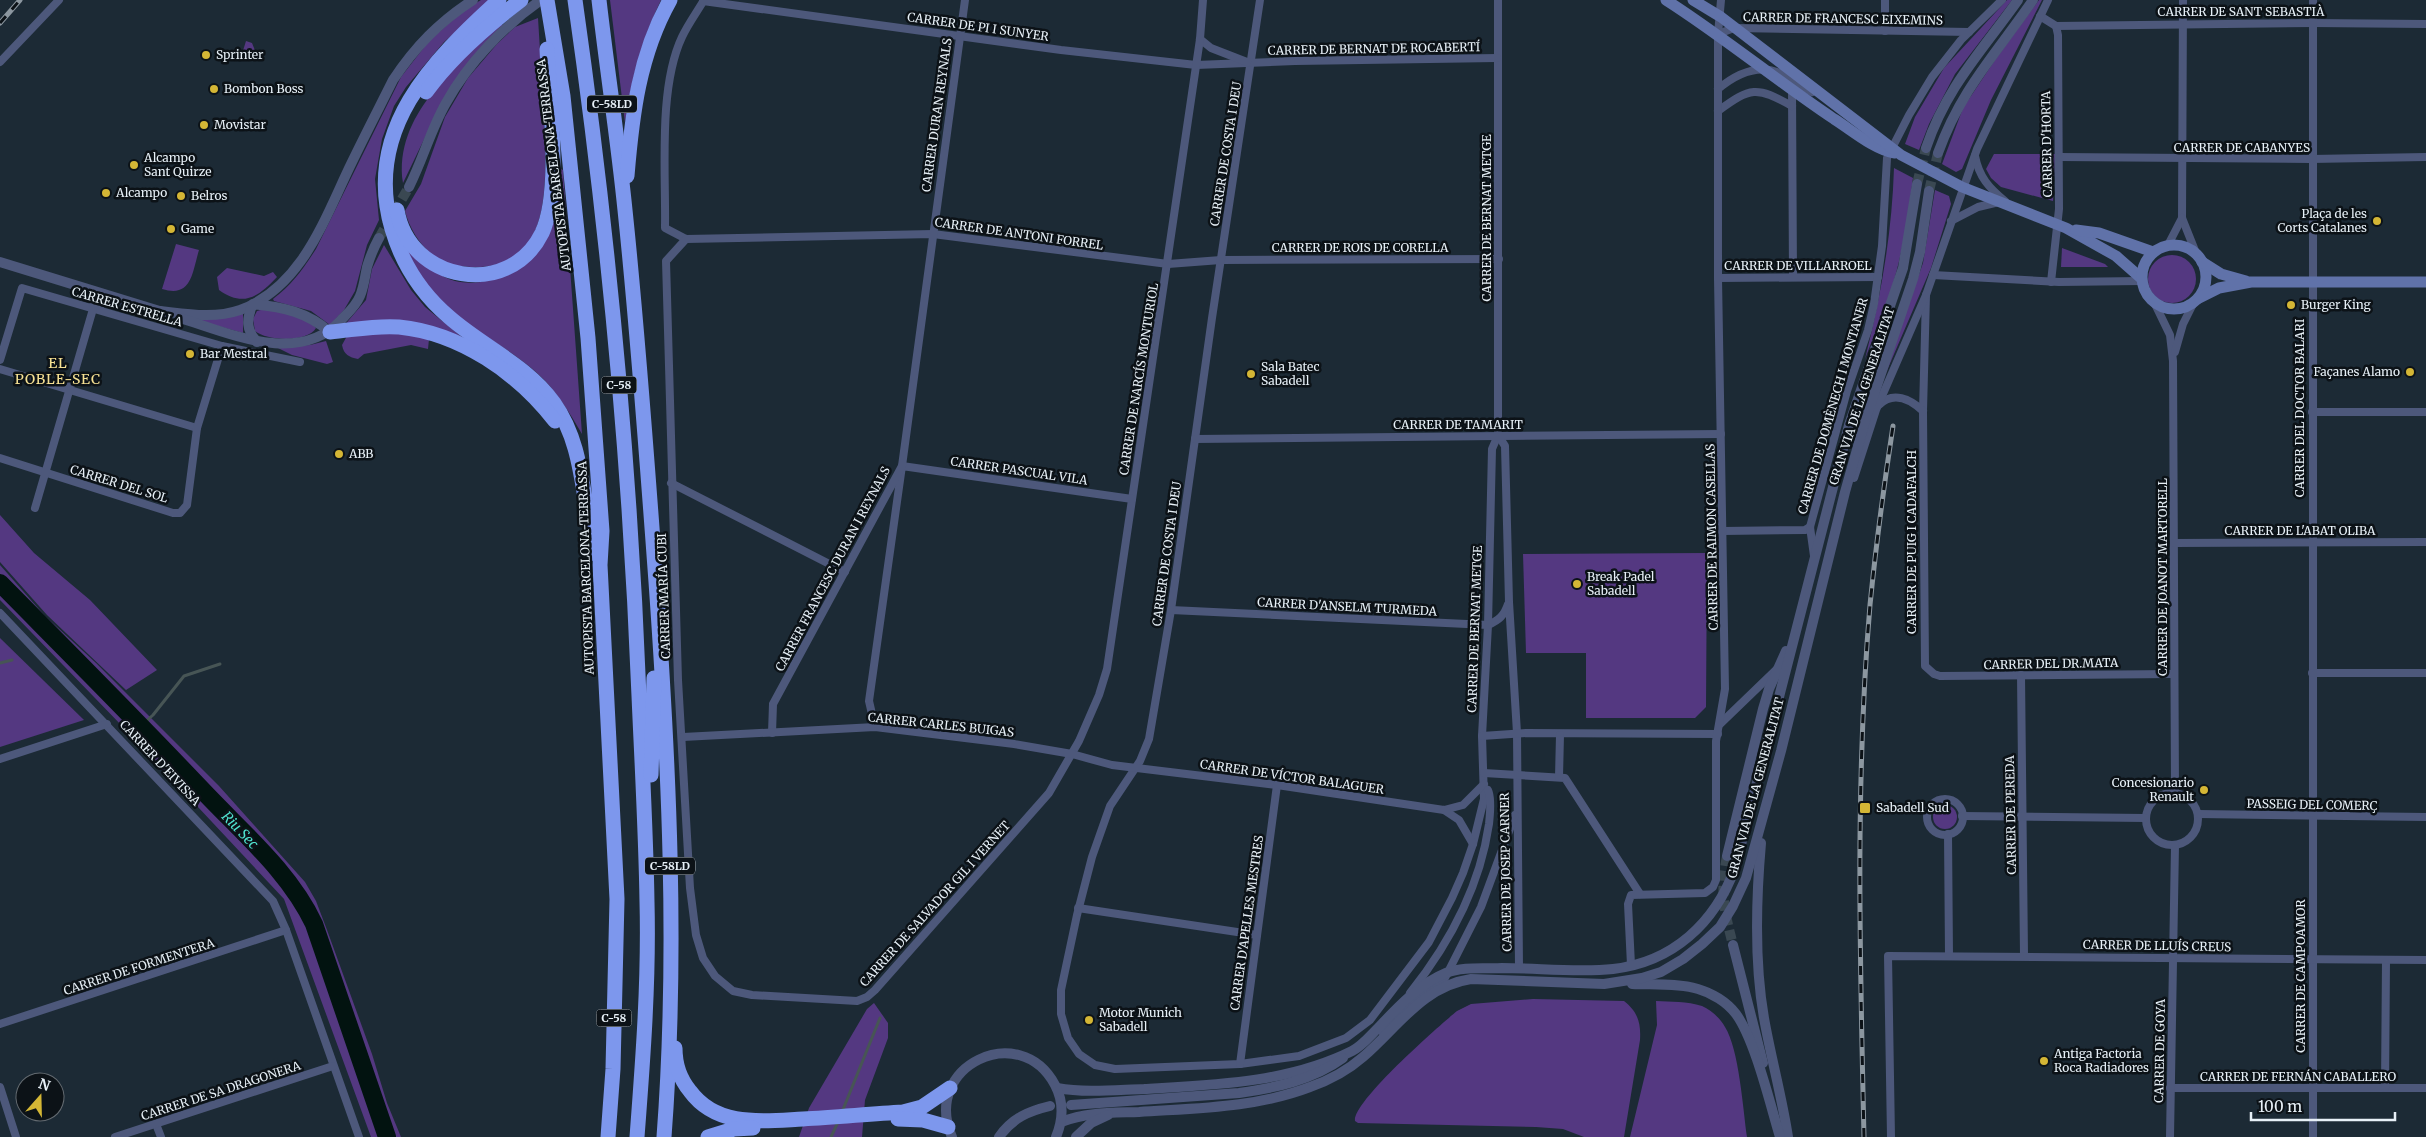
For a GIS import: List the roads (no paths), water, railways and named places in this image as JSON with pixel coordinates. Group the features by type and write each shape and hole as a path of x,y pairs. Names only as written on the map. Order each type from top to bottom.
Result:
{"highway":[{"path":"499,0 431,68 403,110 387,157 386,201 397,246 408,268 422,289 450,318 516,365 545,391 562,416 576,454 585,493 589,530 600,565"},
{"path":"521,0 444,70 416,105 401,140 395,170 397,214 407,237 419,253 444,269 468,275 502,270 529,252 542,232 550,204 553,150 547,13"},
{"name":"C-58","path":"575,0 597,165 625,458 635,602 647,904 642,1062 637,1137"},
{"name":"C-58LD","path":"599,0 625,208 643,403 667,755 671,957 664,1137"},
{"path":"625,208 632,116 639,82 653,37 670,0"},
{"name":"AUTOPISTA BARCELONA-TERRASSA","path":"547,13 571,166 588,338 602,531 600,565 617,899 613,1069 608,1137"},
{"path":"330,332 384,326 398,327 432,334 461,345 507,373 535,396 563,431 576,454"},
{"path":"647,904 657,595"},
{"path":"671,957 675,1052 683,1081 693,1096 716,1113 734,1119 811,1122"},
{"path":"708,1137 734,1129 874,1117 914,1110 950,1088"},
{"path":"874,1117 922,1120 950,1132"}],"main road":[{"path":"1666,0 1718,34 1792,90 1868,141 1894,151 1962,187 2062,226 2116,256 2141,279 2146,294 2155,304 2172,309 2196,301 2220,288 2250,282 2426,282"},
{"path":"1693,0 1721,17 1894,151"},
{"path":"2062,226 2099,233 2154,252"},
{"path":"2141,279 2145,262 2154,252 2168,245 2185,247 2221,274 2250,282"},
{"path":"2196,301 2206,275 2199,257"}],"street":[{"path":"0,62 59,0"},
{"path":"160,311 211,316 238,310 253,304 282,284 309,250 393,80 406,59 436,26 473,0"},
{"name":"CARRER DE PI I SUNYER","path":"704,0 959,36 1196,65 1251,63"},
{"name":"CARRER DE ANTONI FORREL","path":"704,0 682,37 671,76 664,140 665,228 686,239 933,234 1168,264 1221,260"},
{"name":"CARRER DURAN REYNALS","path":"933,234 965,0"},
{"name":"CARRER DE NARCÍS MONTURIOL","path":"1072,754 1099,695 1106,669 1168,264 1204,0"},
{"name":"CARRER DE COSTA I DEU","path":"1115,1070 1096,1065 1079,1054 1068,1038 1061,1014 1061,990 1078,908 1092,857 1110,806 1136,767 1149,739 1171,610 1260,0"},
{"name":"CARRER DE BERNAT METGE","path":"1115,1070 1240,1064 1299,1056 1346,1038 1370,1020 1429,942 1452,898 1473,844 1483,804 1482,736 1488,625 1492,449 1498,435 1498,0"},
{"name":"CARRER DE RAIMON CASELLAS","path":"1640,894 1705,892 1715,883 1718,734 1725,689 1718,278 1718,34 1721,0"},
{"path":"1885,0 1885,31"},
{"name":"CARRER DE DOMÈNECH I MONTANER","path":"1814,558 1810,527 1848,391 1868,330 1878,277 1883,227 1885,164 1894,151 1932,77 1969,32 2002,0"},
{"path":"1926,148 1943,106 1956,82 2018,0"},
{"path":"1938,153 1950,122 1964,95 2033,0"},
{"name":"CARRER DE PUIG I CADAFALCH","path":"1834,535 1878,406 1926,295 1975,154 2048,0"},
{"path":"2183,0 2182,218 2199,257"},
{"name":"CARRER DEL DOCTOR BALARI","path":"2312,0 2312,816"},
{"path":"409,187 437,120 458,83 516,18 547,13"},
{"path":"2040,16 2056,26"},
{"name":"CARRER DE SANT SEBASTIÀ","path":"2056,26 2313,23 2426,24"},
{"name":"CARRER D'HORTA","path":"2051,282 2062,226 2059,209 2058,35 2056,26"},
{"name":"CARRER DE FRANCESC EIXEMINS","path":"1718,34 1734,28 1969,32"},
{"path":"1200,39 1211,48 1251,63"},
{"name":"CARRER DE BERNAT DE ROCABERTÍ","path":"1251,63 1497,58"},
{"path":"1718,89 1732,77 1764,68 1780,73 1809,91 1829,100"},
{"path":"1792,90 1793,278"},
{"path":"1718,111 1742,94 1758,91 1792,106"},
{"path":"1975,154 1980,175 1986,185 2012,207"},
{"name":"CARRER DE CABANYES","path":"2059,157 2311,160 2426,157"},
{"name":"GRAN VIA DE LA GENERALITAT","path":"1057,1088 1078,1092 1241,1083 1303,1069 1354,1050 1399,1006 1416,992 1447,973 1465,970 1519,968 1613,969 1650,960 1671,951 1688,939 1717,906 1729,885 1754,798 1849,425 1900,276 1908,243 1917,184"},
{"name":"GRAN VIA DE LA GENERALITAT","path":"1061,1122 1084,1114 1224,1106 1280,1098 1340,1074 1376,1045 1410,1011 1445,986 1471,979 1604,984 1642,978 1661,972 1683,959 1720,927 1746,878 1763,819 1834,535 1865,421 1915,270 1929,191"},
{"path":"1951,221 1978,207 1999,202"},
{"path":"2168,245 2182,218"},
{"name":"CARRER FRANCESC DURAN I REYNALS","path":"772,733 773,704 902,466 933,234"},
{"path":"0,262 257,343 291,343 311,340 330,332 350,310 360,296 368,264 379,238"},
{"name":"CARRER MARÍA CUBI","path":"686,239 666,261 678,680 683,737 690,888 696,936 702,958"},
{"name":"CARRER DE ROIS DE CORELLA","path":"1221,260 1499,259"},
{"path":"0,266 22,270"},
{"path":"1933,275 2051,282 2141,279"},
{"name":"CARRER DE VILLARROEL","path":"1718,278 1878,277"},
{"name":"CARRER ESTRELLA","path":"0,360 22,288 222,346 300,362"},
{"path":"35,508 93,309 101,305 100,292"},
{"name":"CARRER DE PUIG I CADAFALCH","path":"1926,295 1923,411 1924,660 1929,671"},
{"name":"CARRER DE JOANOT MARTORELL","path":"2173,362 2179,334 2196,301"},
{"path":"253,304 282,307 304,314 317,321 330,332"},
{"path":"253,304 248,318 249,332 257,343"},
{"name":"CARRER DE JOANOT MARTORELL","path":"2155,304 2170,335 2173,362 2175,792"},
{"name":"CARRER DEL SOL","path":"0,458 46,474 180,513 186,505 198,428 222,346"},
{"path":"0,369 198,428"},
{"path":"1878,406 1884,400 1897,397 1910,401 1923,411"},
{"path":"2312,412 2426,412"},
{"name":"CARRER DE TAMARIT","path":"1195,439 1722,434"},
{"name":"CARRER DE BERNAT METGE","path":"1498,435 1505,446 1509,602 1517,733 1516,776"},
{"path":"875,727 869,701 902,466"},
{"name":"CARRER PASCUAL VILA","path":"902,466 1132,499"},
{"path":"671,484 844,572"},
{"name":"CARRER DE DOMÈNECH I MONTANER","path":"1723,531 1805,530 1810,527"},
{"name":"CARRER DE L'ABAT OLIBA","path":"2174,543 2426,542"},
{"path":"1488,625 1498,621 1505,614 1509,602"},
{"name":"CARRER D'ANSELM TURMEDA","path":"1171,610 1488,625"},
{"path":"1727,856 1763,709 1801,612"},
{"name":"CARRER D'EIVISSA","path":"0,613 273,901 286,930 359,1137"},
{"path":"1720,724 1779,667"},
{"name":"CARRER DEL DR.MATA","path":"1929,671 1940,676 2174,674"},
{"path":"2312,673 2426,673"},
{"name":"CARRER DE PEREDA","path":"2021,675 2024,955"},
{"path":"0,759 107,724"},
{"name":"CARRER CARLES BUIGAS","path":"683,737 875,727 941,734 1072,754 1112,765 1136,767"},
{"path":"1482,736 1517,733 1560,735 1718,734"},
{"path":"1559,777 1560,735"},
{"name":"CARRER DE SALVADOR GIL I VERNET","path":"702,958 715,976 733,990 752,995 857,1001 867,997 1049,793 1072,754"},
{"name":"CARRER DE VÍCTOR BALAGUER","path":"1136,767 1277,785 1444,810"},
{"path":"1484,773 1565,778 1640,894 1631,895 1628,904 1630,965"},
{"name":"CARRER DE JOSEP CARNER","path":"1516,776 1519,968"},
{"path":"1444,810 1463,804 1484,784"},
{"name":"CARRER DE BERNAT METGE","path":"1399,1006 1431,965 1467,900 1485,850 1490,809 1489,792 1484,784"},
{"name":"CARRER D'APELLES MESTRES","path":"1240,1064 1277,785"},
{"path":"2175,792 2191,800 2198,814 2198,824 2193,835 2186,841 2175,845 2167,845 2152,837 2145,818 2150,803 2159,795 2175,792"},
{"path":"1949,800 1960,808 1962,816 1959,828 1948,834 1938,833 1929,825 1928,813 1932,805 1938,801 1949,800"},
{"path":"1376,1045 1391,1022 1416,999 1441,982 1447,973 1481,908 1517,808"},
{"path":"1444,810 1459,820 1473,844"},
{"name":"PASSEIG DEL COMERÇ","path":"2198,814 2426,817"},
{"path":"1962,816 2145,818"},
{"name":"CARRER DE CAMPOAMOR","path":"2312,816 2313,1137"},
{"path":"1763,819 1758,901 1759,976 1764,1017 1788,1137"},
{"path":"1948,834 1949,956"},
{"name":"CARRER DE GOYA","path":"2170,1137 2175,845"},
{"path":"1078,908 1257,935"},
{"name":"CARRER DE FORMENTERA","path":"0,1024 286,930"},
{"path":"1733,945 1781,1137"},
{"name":"CARRER DE LLUÍS CREUS","path":"1891,1137 1888,956 2024,955 2426,960"},
{"path":"2385,1088 2386,960"},
{"path":"1604,984 1690,987 1722,1000 1735,1012 1744,1027 1781,1137"},
{"path":"1071,1105 1239,1093 1264,1089 1315,1074 1332,1066 1354,1050"},
{"path":"950,1132 946,1105 950,1088 959,1074 974,1062 1000,1054 1018,1055 1034,1062 1047,1073 1057,1088 1061,1104 1061,1122 1056,1137"},
{"name":"CARRER DE SA DRAGONERA","path":"116,1137 333,1066"},
{"path":"0,1087 16,1137"},
{"name":"CARRER DE FERNÁN CABALLERO","path":"2170,1088 2426,1088"},
{"path":"999,1137 1020,1116 1050,1106"},
{"path":"1076,1137 1091,1123 1114,1113"},
{"path":"156,1124 161,1137"}],"waterway":[{"name":"Riu Sec","path":"0,583 266,855 304,905 314,924 387,1137"},
{"path":"50,646 60,644"},
{"path":"0,663 12,660"},
{"path":"141,726 153,715 184,676 220,664"},
{"path":"842,1112 880,1018"},
{"path":"831,1137 838,1122"}],"tunnel":[{"path":"1917,184 1926,148"},
{"path":"1929,191 1938,153"},
{"path":"379,238 409,187"},
{"path":"1727,856 1723,891 1727,922 1733,945"}],"railway":[{"path":"0,23 20,0"},
{"path":"1864,1137 1860,871 1862,738 1870,605 1880,515 1893,426"}],"place":[{"name":"Sprinter","path":"206,55"},
{"name":"Bombon Boss","path":"214,89"},
{"name":"Movistar","path":"204,125"},
{"name":"Alcampo Sant Quirze","path":"134,165"},
{"name":"Alcampo","path":"106,193"},
{"name":"Belros","path":"181,196"},
{"name":"Plaça de les Corts Catalanes","path":"2377,221"},
{"name":"Game","path":"171,229"},
{"name":"Burger King","path":"2291,305"},
{"name":"Bar Mestral","path":"190,354"},
{"name":"Façanes Alamo","path":"2410,372"},
{"name":"Sala Batec Sabadell","path":"1251,374"},
{"name":"ABB","path":"339,454"},
{"name":"Break Padel Sabadell","path":"1577,584"},
{"name":"Concesionario Renault","path":"2204,790"},
{"name":"Sabadell Sud","path":"1865,808"},
{"name":"Motor Munich Sabadell","path":"1089,1020"},
{"name":"Antiga Factoria Roca Radiadores","path":"2044,1061"}],"district":[{"name":"EL POBLE-SEC","path":"58,372"}]}
